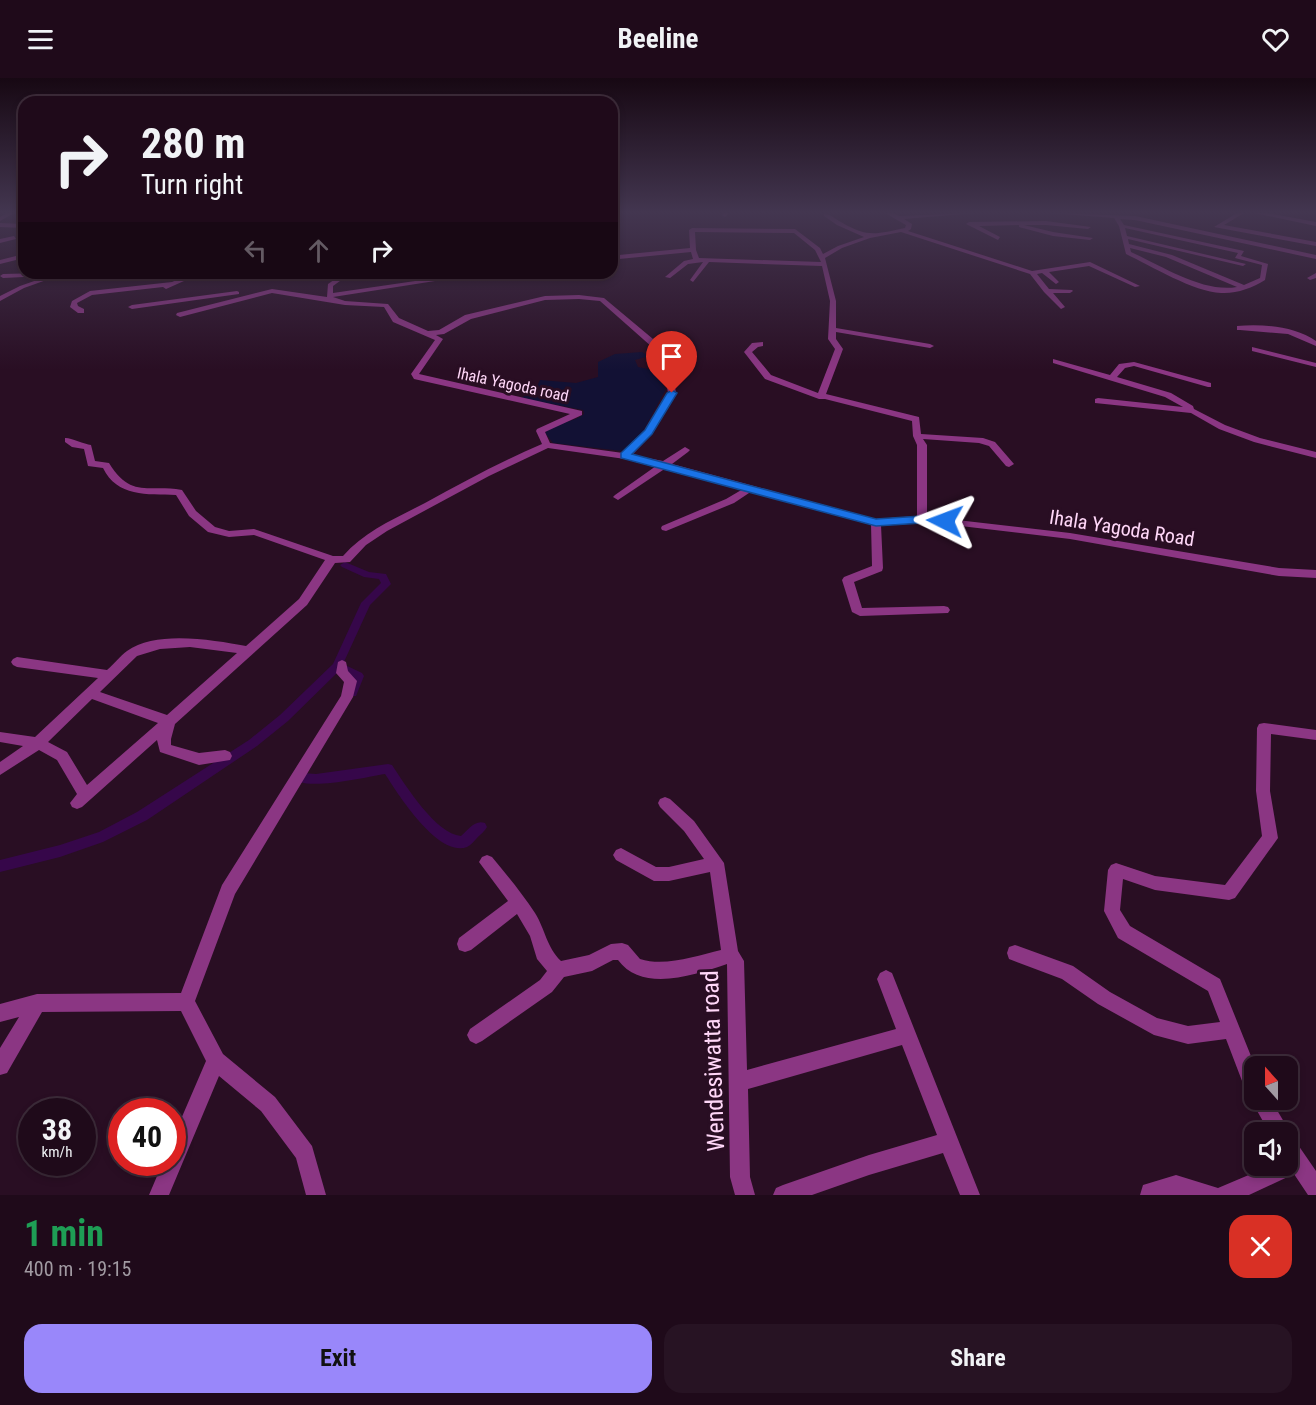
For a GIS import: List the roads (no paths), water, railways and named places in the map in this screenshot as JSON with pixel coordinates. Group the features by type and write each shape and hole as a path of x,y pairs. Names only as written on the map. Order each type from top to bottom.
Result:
{"street":[{"path":"668,277 682,265"},
{"path":"693,280 704,265"},
{"path":"822,397 839,349 832,339 833,301 825,265"},
{"path":"1008,265 1032,273 1082,265"},
{"path":"1092,265 1137,286"},
{"path":"1154,265 1216,291 1246,288 1263,279 1265,265"},
{"path":"1190,265 1246,288"},
{"path":"1218,277 1229,265"},
{"path":"1247,265 1266,269"},
{"path":"1,276 18,271"},
{"path":"1043,271 1056,282"},
{"path":"1032,273 1061,307"},
{"path":"1,276 18,275"},
{"path":"0,299 22,287 46,279"},
{"path":"158,302 163,289 184,279"},
{"path":"329,298 330,285 339,279"},
{"path":"180,315 273,291 329,298 403,282 428,279"},
{"path":"81,311 74,306 74,302 90,293 172,284"},
{"path":"1046,291 1070,291"},
{"path":"158,302 237,293"},
{"path":"132,307 205,295"},
{"path":"329,298 337,302 386,305 396,320 430,333 441,332 468,317 545,298 602,299 656,346 659,371 671,387 672,393 649,432 625,456"},
{"path":"1240,328 1270,327 1302,335 1316,334"},
{"path":"831,329 930,346"},
{"name":"Ihala Yagoda road","path":"430,333 439,339 419,366 415,374 417,376 579,413 540,431 547,445"},
{"path":"1302,335 1316,344"},
{"path":"68,440 75,445 88,447 91,464 106,465 111,479 129,489 179,492 199,522 230,534 246,530 258,533 332,559 346,560 354,549 386,528 505,463 547,445 625,456 666,465 876,522 922,519 922,445 917,436 917,422 912,417 822,397 768,377 748,352 755,345 760,344"},
{"path":"1255,349 1316,365"},
{"path":"1056,361 1168,395 1222,427 1257,440 1316,455"},
{"path":"1112,378 1122,366 1134,364 1208,385"},
{"path":"1098,401 1193,411"},
{"path":"917,436 980,440 992,444 1009,464"},
{"path":"618,497 685,450"},
{"path":"666,528 730,501 749,489"},
{"name":"Ihala Yagoda Road","path":"922,519 1070,536 1279,572 1316,574"},
{"path":"876,522 878,568 848,580 856,609 860,612 945,610"},
{"path":"0,737 38,743 62,756 82,799 303,602 332,559"},
{"path":"0,769 38,743 133,653 146,647 216,645 249,651"},
{"path":"17,662 109,675"},
{"path":"316,1195 305,1153 268,1104 216,1061 186,1002 228,890 347,697 351,681 342,669"},
{"path":"92,694 169,721"},
{"path":"169,721 164,739 165,748 199,759 225,756"},
{"path":"1244,1063 1214,986 1124,932 1112,911 1116,870 1155,883 1229,893 1270,838 1263,791 1264,728 1316,735"},
{"path":"666,803 689,826 716,863 730,955"},
{"path":"621,855 654,874 669,874 716,863"},
{"path":"476,1035 546,986 559,970 542,957 536,930 487,862"},
{"path":"465,944 479,930 503,916 518,902"},
{"name":"Wendesiwatta road","path":"559,970 592,963 611,952 622,951 633,965 646,969 698,965 730,955 736,961 740,1176 744,1195"},
{"path":"1015,953 1067,972 1104,998 1154,1026 1188,1035 1230,1030"},
{"path":"886,980 970,1195"},
{"path":"0,1013 37,1003 186,1002"},
{"path":"0,1066 37,1003"},
{"path":"738,1082 908,1035"},
{"path":"159,1195 216,1061"},
{"path":"783,1195 869,1165 950,1141"},
{"path":"1298,1163 1316,1190"},
{"path":"1225,1195 1255,1176"},
{"path":"1150,1195 1150,1192 1176,1185 1210,1195"}],"waterway":[{"path":"0,866 60,851 103,836 142,816 253,743 284,718 337,666 366,603 386,584 383,576 367,575 345,565"},
{"path":"338,666 358,676 352,693"},
{"path":"303,778 316,779 388,769 422,815 443,835 454,841 464,842 480,827"}]}
